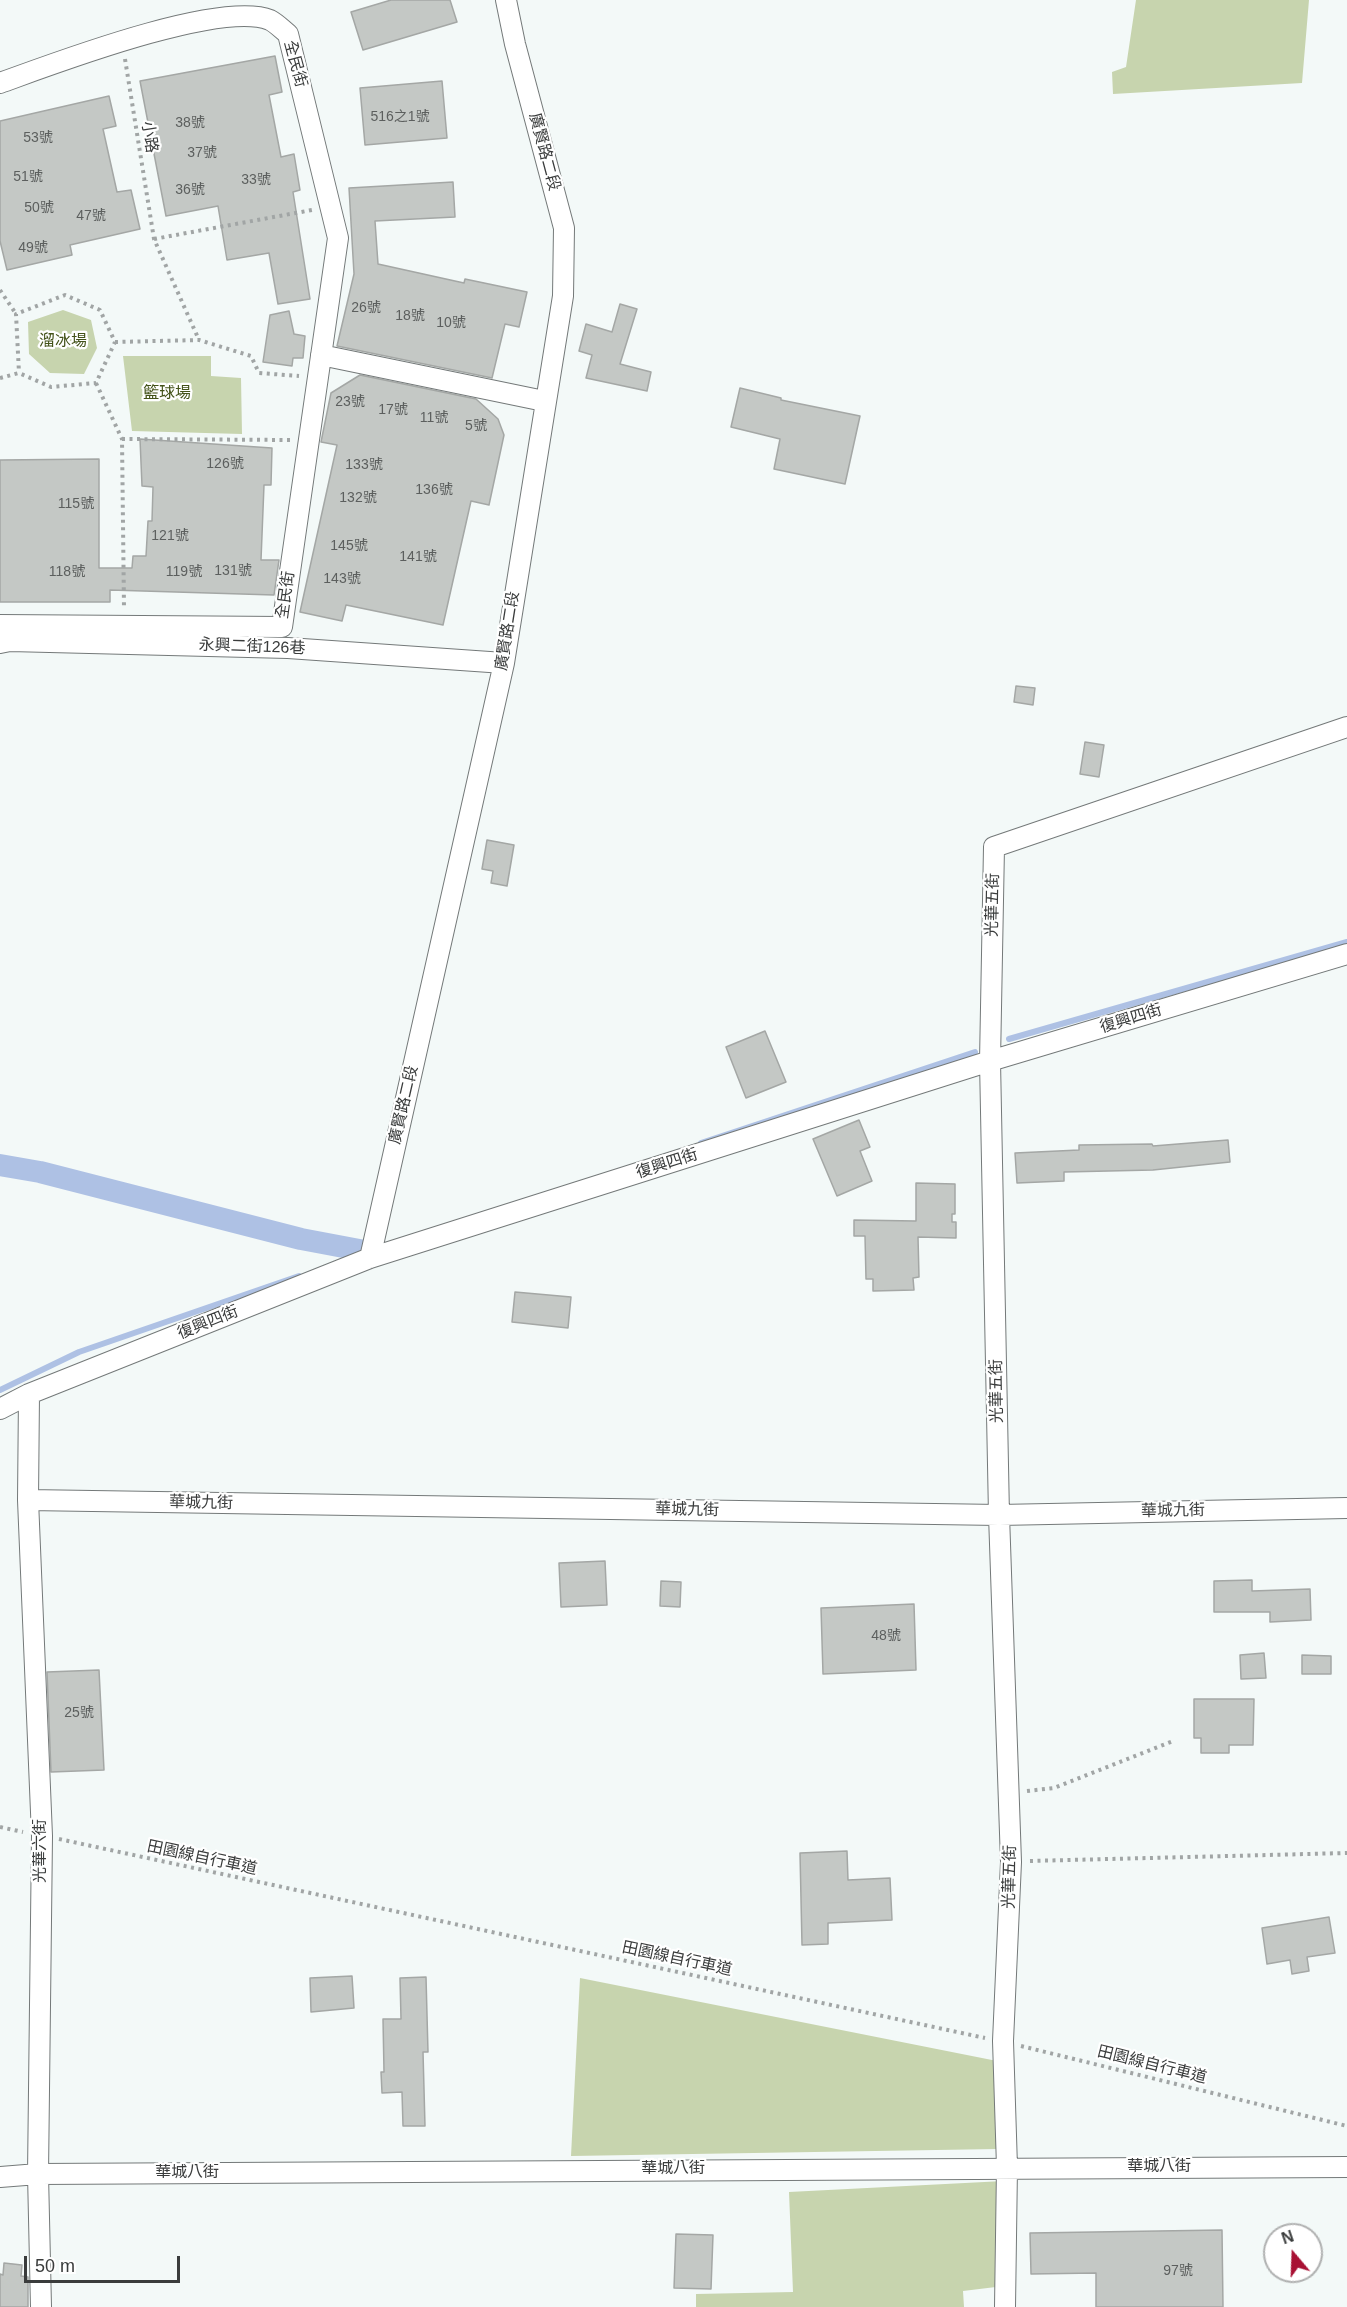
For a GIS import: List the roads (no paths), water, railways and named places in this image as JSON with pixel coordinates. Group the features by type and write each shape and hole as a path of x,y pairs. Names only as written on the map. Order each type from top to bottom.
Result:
{"street":[{"name":"廣賢路二段","path":"370,1258 504,663 544,401 563,296 564,228 515,44 506,0"},
{"name":"全民街","path":"0,83 121,39 207,20 247,16 270,20 288,34 338,238 307,440 282,627 0,625"},
{"path":"321,355 544,401"},
{"name":"永興二街126巷","path":"0,643 10,640 288,648 504,663"},
{"name":"光華五街","path":"1005,2307 1007,2167 1003,2042 1011,1862 999,1515 990,1061 994,847 1347,727"},
{"name":"復興四街","path":"0,1409 29,1394 370,1258 990,1061 1347,954"},
{"name":"光華六街","path":"29,1394 28,1500 42,1836 39,2174 41,2307"},
{"name":"華城九街","path":"28,1500 999,1515 1347,1508"},
{"name":"華城八街","path":"0,2177 39,2174 1007,2167 1347,2167"}],"waterway":[{"path":"1009,1039 1347,942"},
{"path":"701,1143 975,1052"},
{"path":"0,1165 40,1172 301,1239 370,1252"},
{"path":"0,1390 79,1352 299,1276"}],"park label":[{"name":"溜冰場","path":"63,342"},
{"name":"籃球場","path":"167,394"}]}
